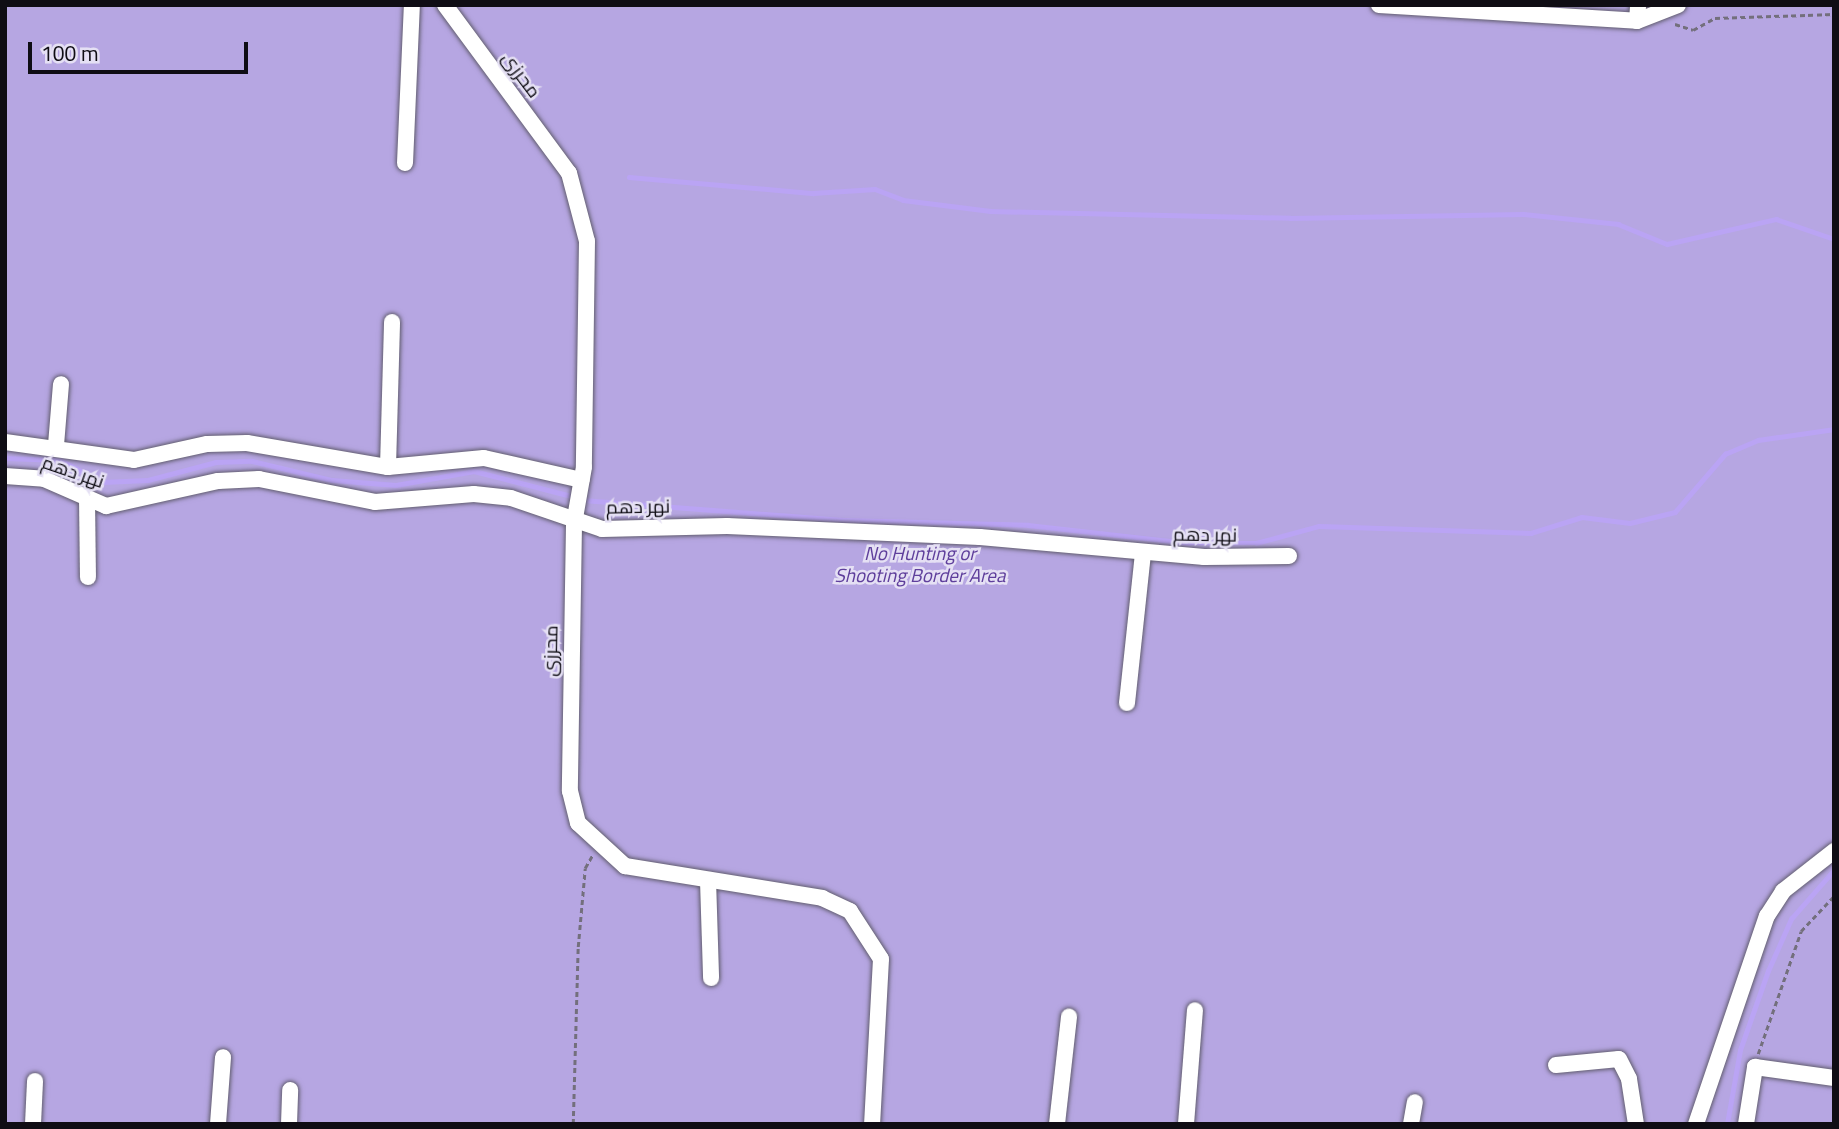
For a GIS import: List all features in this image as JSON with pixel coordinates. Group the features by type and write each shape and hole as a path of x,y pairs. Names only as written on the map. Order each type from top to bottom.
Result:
{"street":[{"path":"405,163 412,5"},
{"name":"محرزی","path":"445,5 569,173 587,241 581,484 575,519 570,791 578,823 598,847 625,866 822,898 850,911 869,933 881,959 882,992 872,1124"},
{"path":"1378,5 1638,13 1675,8"},
{"path":"388,467 392,322"},
{"path":"56,445 61,384"},
{"path":"5,442 56,445 134,460 207,444 247,443 388,467 484,457 581,484"},
{"name":"نهر دهم","path":"5,476 44,479 87,498 132,505 218,481 259,479 375,502 474,494 511,498 575,519 980,537 1143,553 1289,556"},
{"path":"87,498 88,577"},
{"path":"1127,704 1143,553"},
{"path":"1696,1124 1767,916 1783,891 1834,851"},
{"path":"708,880 711,978"},
{"path":"1186,1124 1195,1010"},
{"path":"1057,1124 1069,1017"},
{"path":"218,1124 223,1057"},
{"path":"1556,1065 1619,1059 1629,1079 1636,1124"},
{"path":"1746,1124 1755,1067 1834,1078"},
{"path":"33,1124 35,1081"},
{"path":"289,1124 290,1090"},
{"path":"1411,1124 1415,1102"}],"path":[{"path":"1675,8 1676,27 1693,30 1715,18 1834,14"},
{"path":"573,1124 585,868 598,847"},
{"path":"1755,1067 1773,998 1801,931 1834,896"}],"green space":[{"name":"No Hunting or Shooting Border Area","path":"5,5 1834,5 1834,1124 5,1124"}],"waterway":[{"path":"629,177 813,193 875,189 903,200 990,211 1290,218 1523,214 1618,224 1667,244 1776,219 1834,239"},
{"path":"583,500 843,520 1028,525 1189,543 1256,543 1319,526 1531,533 1582,517 1630,523 1675,512 1725,454 1758,440 1834,429"},
{"path":"5,458 60,460 102,482 148,480 216,462 252,461 332,480 396,485 474,471 575,497"},
{"path":"1727,1124 1740,1050 1768,971 1791,919 1834,870"}]}
